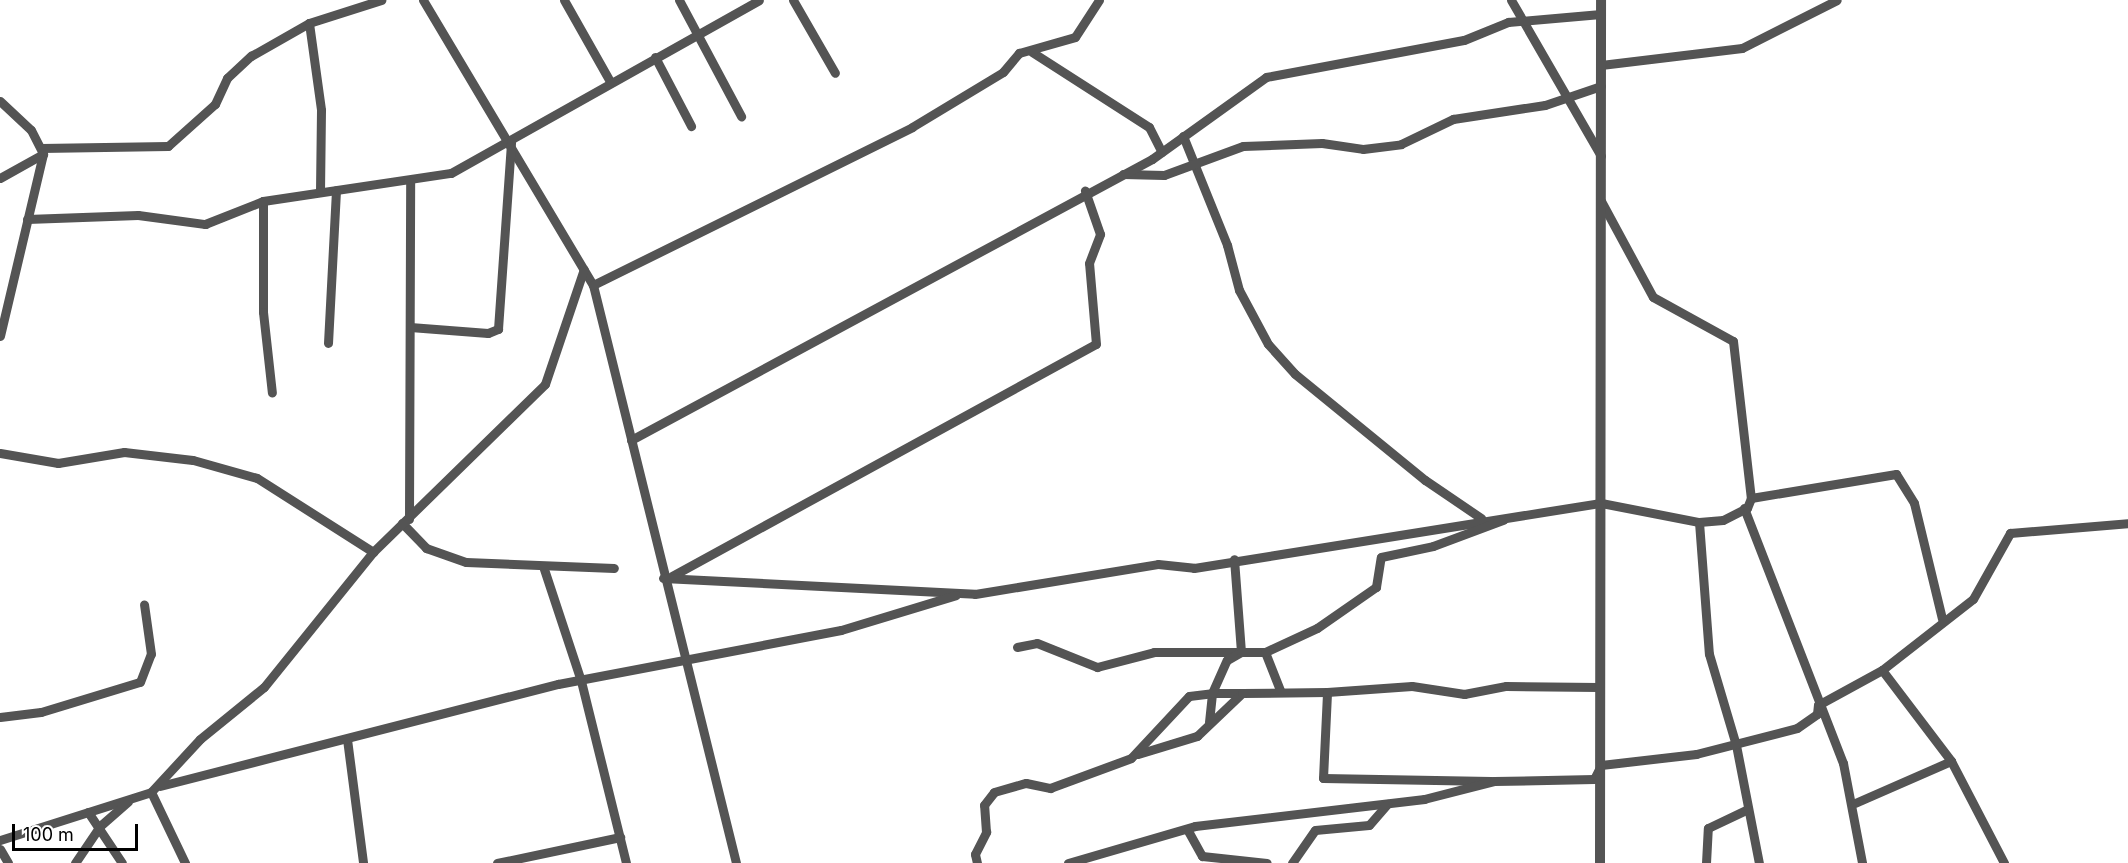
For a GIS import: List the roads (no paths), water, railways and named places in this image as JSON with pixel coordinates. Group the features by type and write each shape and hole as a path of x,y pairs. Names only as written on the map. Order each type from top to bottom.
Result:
{"street":[{"path":"0,177 42,151 168,146 215,105 233,69 309,23 381,0"},
{"path":"564,0 611,83"},
{"path":"679,0 741,116"},
{"path":"27,219 138,215 205,224 263,201 410,182 476,164 611,83 759,0"},
{"path":"793,0 835,73"},
{"path":"593,285 912,127 1003,72 1019,53 1032,52 1075,37 1099,0"},
{"path":"1511,0 1520,21 1568,96 1601,156"},
{"path":"1600,863 1601,765 1598,687 1601,503 1601,0"},
{"path":"1601,65 1742,48 1837,0"},
{"path":"425,1 511,141 593,285 667,577 682,659 736,863"},
{"path":"631,440 1085,191 1162,152 1280,72 1464,39 1520,21 1601,14"},
{"path":"309,23 321,110 320,192"},
{"path":"1032,52 1149,127 1162,152"},
{"path":"656,57 691,126"},
{"path":"1122,174 1164,174 1243,146 1284,148 1322,142 1363,149 1401,144 1453,119 1568,96 1601,86"},
{"path":"0,101 42,151"},
{"path":"1184,136 1197,164 1243,300 1268,344 1295,374 1425,480 1481,518"},
{"path":"410,327 488,333 498,328 511,141"},
{"path":"0,336 42,151"},
{"path":"410,182 410,327 405,521 426,548 449,558 543,566 614,568"},
{"path":"328,343 336,190"},
{"path":"667,577 872,464 970,416 1040,370 1094,346 1098,336 1089,263 1100,234 1085,191"},
{"path":"263,201 263,312 272,393"},
{"path":"1601,201 1653,297 1733,341 1751,498"},
{"path":"0,840 130,801 151,792 160,786 200,739 264,687 373,552 551,377 584,269"},
{"path":"0,453 58,463 124,452 192,460 257,478 373,552"},
{"path":"160,786 581,681 682,659 842,630 959,594 1158,564 1194,568 1234,559 1481,518 1512,516 1601,503 1699,522 1723,520 1743,508 1751,498 1896,474 1914,503 1942,619"},
{"path":"1743,508 1855,803 1862,863"},
{"path":"1017,647 1037,644 1097,667 1154,652 1265,652 1317,628 1376,587 1382,557 1433,546 1512,516"},
{"path":"1699,522 1708,654 1736,745 1760,863"},
{"path":"1818,705 1882,670 1942,619 1972,599 2010,532 2128,523"},
{"path":"1234,559 1241,652"},
{"path":"543,566 581,681 626,863"},
{"path":"667,577 959,594"},
{"path":"0,717 41,712 140,681 151,654 144,604"},
{"path":"1209,722 1212,693 1227,660 1241,652"},
{"path":"1265,652 1280,690"},
{"path":"1882,670 1951,761 2004,863"},
{"path":"1131,758 1189,696 1280,690 1327,692 1412,686 1454,693 1506,686 1598,687"},
{"path":"1327,692 1323,778 1574,782 1594,779 1601,765"},
{"path":"977,863 975,854 986,832 984,805 994,792 1026,783 1050,788 1197,736 1209,722 1242,693"},
{"path":"1601,765 1736,745 1797,728 1817,714 1818,705"},
{"path":"347,739 363,863"},
{"path":"1855,803 1951,761"},
{"path":"1068,863 1186,829 1387,804 1494,781"},
{"path":"151,792 185,863"},
{"path":"75,863 100,826 130,801"},
{"path":"1292,863 1315,830 1369,825 1387,804"},
{"path":"1706,863 1708,828 1748,809"},
{"path":"88,812 100,826 122,863"},
{"path":"1186,829 1202,856 1267,863"},
{"path":"497,863 620,837"},
{"path":"0,849 9,863"}]}
